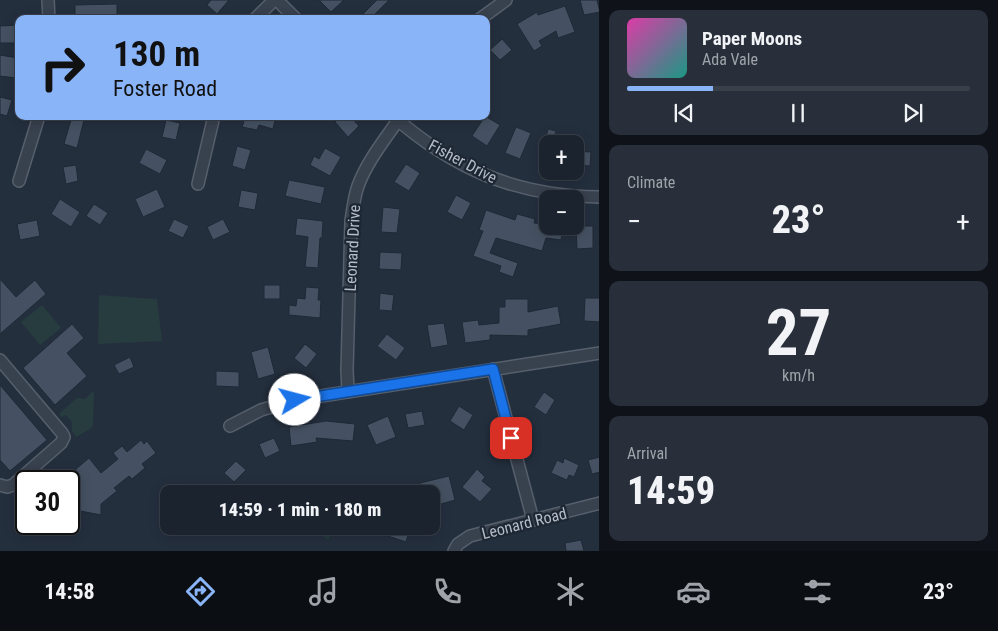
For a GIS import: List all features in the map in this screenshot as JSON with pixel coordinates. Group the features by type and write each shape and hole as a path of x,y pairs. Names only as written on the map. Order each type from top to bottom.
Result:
{"street":[{"path":"48,0 49,15"},
{"path":"259,15 276,0 292,15"},
{"path":"485,15 506,0"},
{"path":"19,181 38,120"},
{"path":"198,184 213,120"},
{"name":"Leonard Drive","path":"348,392 351,220 354,200 366,169 396,120"},
{"name":"Fisher Drive","path":"400,120 455,160 499,181 525,189 552,194 599,197"},
{"path":"230,426 273,405 295,400 599,353"},
{"path":"0,360 62,433 64,438 61,443 13,484 7,488 0,485"},
{"path":"493,369 533,520"},
{"name":"Leonard Road","path":"452,547 470,536 599,503"}],"green space":[{"path":"99,295 157,299 162,341 98,344"},
{"path":"42,305 61,328 40,345 21,322"},
{"path":"92,392 94,393 93,426 76,437 72,431 72,422 66,415 62,417 59,414 77,398 85,399"},
{"path":"321,535 331,535 328,540"}],"building":[{"path":"211,0 229,0 217,14 207,5"},
{"path":"319,0 344,0 331,12"},
{"path":"377,0 389,0 374,15 362,15"},
{"path":"580,0 597,0 599,12 584,15"},
{"path":"117,4 117,15 75,15 75,5"},
{"path":"565,6 575,32 558,38 556,31 539,41 542,46 534,51 517,24 537,12 538,15"},
{"path":"15,25 15,43 0,43 0,26"},
{"path":"502,39 512,50 500,60 490,50"},
{"path":"0,55 15,58 15,78 0,76"},
{"path":"0,97 12,100 7,116 0,114"},
{"path":"490,119 500,125 487,146 472,136 482,120"},
{"path":"71,120 84,120 77,148 64,144"},
{"path":"166,120 180,123 176,140 162,137"},
{"path":"240,120 275,120 273,129 259,125 257,130 242,127 244,121"},
{"path":"337,120 354,120 359,126 348,137 335,122"},
{"path":"516,127 531,133 520,159 505,153"},
{"path":"548,129 556,131 555,135 546,135"},
{"path":"237,146 251,150 245,170 232,166"},
{"path":"325,148 341,157 330,176 310,165 314,156 319,159"},
{"path":"146,149 167,160 160,174 139,163"},
{"path":"584,152 591,152 590,166 584,166"},
{"path":"406,164 420,173 409,191 394,182"},
{"path":"76,165 78,181 66,184 63,167"},
{"path":"289,180 325,187 321,204 285,196"},
{"path":"157,189 165,207 143,217 135,199"},
{"path":"241,190 258,193 255,210 238,207"},
{"path":"456,195 471,203 462,220 447,212"},
{"path":"60,199 80,212 71,227 51,214"},
{"path":"94,204 108,213 100,225 86,216"},
{"path":"383,207 400,209 397,233 381,232"},
{"path":"486,210 515,220 517,214 535,219 534,223 539,223 539,235 562,235 561,240 546,238 542,251 496,238 490,253 518,263 513,277 499,272 501,266 473,256 483,231 479,230"},
{"path":"297,218 323,221 318,268 305,267 308,237 295,235"},
{"path":"174,219 189,226 183,238 168,231"},
{"path":"223,219 230,232 213,240 207,227"},
{"path":"37,220 40,236 20,240 17,224"},
{"path":"584,226 593,226 593,248 577,249 576,235 584,235"},
{"path":"380,252 402,253 401,270 379,269"},
{"path":"0,279 16,297 35,280 46,294 0,334"},
{"path":"264,285 280,285 280,299 264,299"},
{"path":"306,287 319,288 318,300 321,300 320,318 289,315 289,305 296,306 297,298 305,299"},
{"path":"380,293 394,295 392,311 379,310"},
{"path":"585,298 599,298 599,322 584,321"},
{"path":"505,299 528,299 528,312 558,306 561,324 528,330 528,336 490,335 490,340 465,343 462,322 478,320 479,325 499,323 499,307 505,307"},
{"path":"444,323 448,345 431,348 427,325"},
{"path":"72,324 84,338 67,353 87,376 55,405 23,368"},
{"path":"387,334 405,348 396,360 377,346"},
{"path":"305,344 317,354 306,368 294,358"},
{"path":"268,347 275,374 258,379 251,352"},
{"path":"130,357 134,367 119,374 114,365"},
{"path":"216,371 239,372 239,387 216,386"},
{"path":"0,385 47,440 10,471 0,460"},
{"path":"544,392 555,400 546,415 534,407"},
{"path":"459,406 473,415 464,430 450,421"},
{"path":"422,411 425,425 408,428 405,414"},
{"path":"388,416 396,437 376,445 367,425"},
{"path":"326,421 355,424 353,441 316,438 317,442 291,446 289,427"},
{"path":"274,438 280,451 265,458 259,444"},
{"path":"141,440 144,444 147,441 156,453 142,464 145,468 132,479 129,476 114,488 117,491 101,504 101,515 80,511 80,470 76,469 89,458 101,473 118,459 113,453 122,446 127,452"},
{"path":"599,457 599,472 592,474 588,460"},
{"path":"564,458 579,465 574,477 569,475 567,480 551,473 557,460 563,463"},
{"path":"236,461 246,470 234,482 224,473"},
{"path":"477,469 485,477 482,481 492,489 480,502 462,487"},
{"path":"449,476 455,500 440,504 440,485 420,485 420,483"},
{"path":"388,535 408,535 406,542"},
{"path":"581,540 584,551 566,551 565,543"}],"route":[{"path":"295,400 493,369 511,438"}]}
